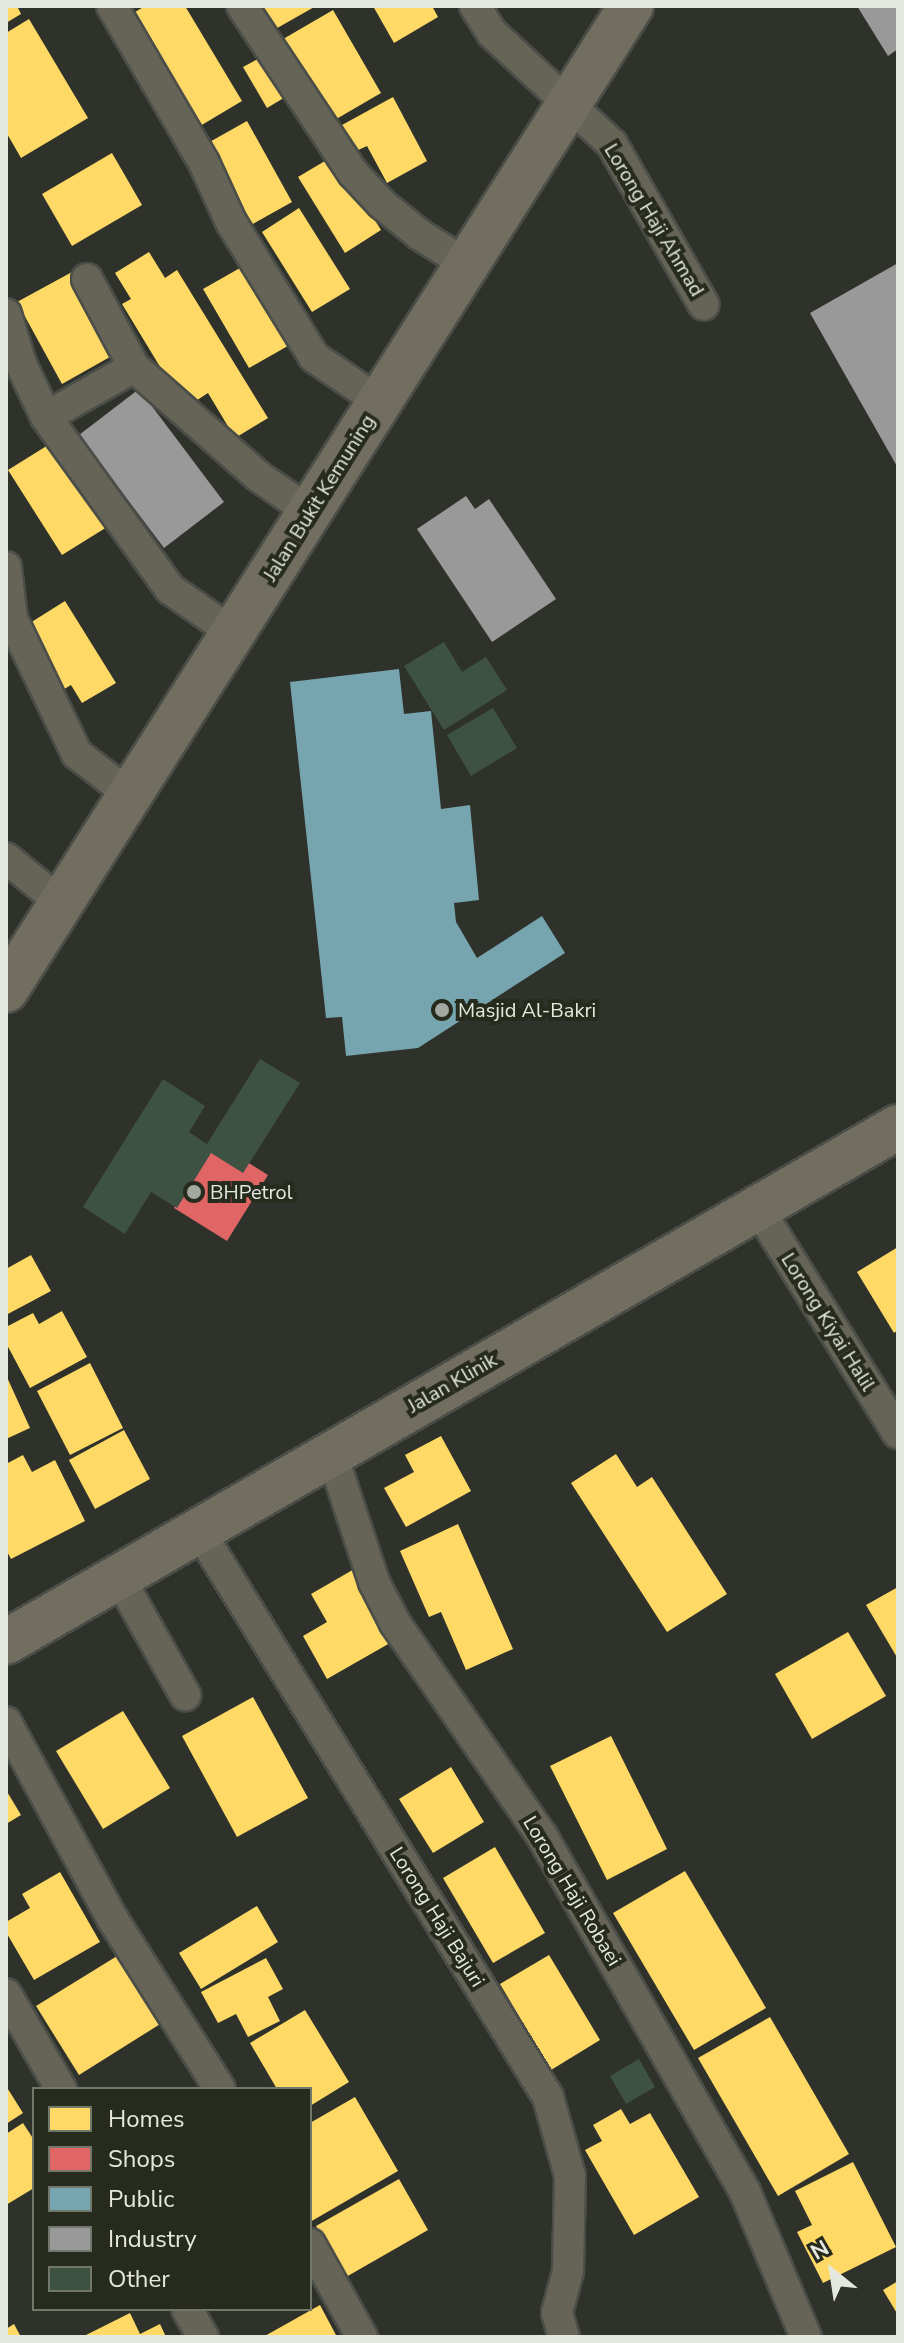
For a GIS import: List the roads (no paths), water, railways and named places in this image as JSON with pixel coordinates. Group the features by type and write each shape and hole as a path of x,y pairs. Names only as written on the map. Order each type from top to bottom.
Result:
{"main road":[{"name":"Jalan Bukit Kemuning","path":"6,990 631,6"},
{"name":"Jalan Klinik","path":"6,1642 898,1127"}],"street":[{"path":"112,6 204,163 231,222 314,357 380,402"},
{"path":"242,6 353,173 382,204 420,235 467,264"},
{"name":"Lorong Haji Ahmad","path":"475,6 492,33 612,144 704,305"},
{"path":"87,279 134,367 258,476 310,512"},
{"path":"6,314 21,364 46,417 170,589 233,633"},
{"path":"46,417 134,367"},
{"path":"6,567 12,619 77,754 130,795"},
{"path":"6,858 61,903"},
{"name":"Lorong Kiyai Halil","path":"759,1210 898,1433"},
{"name":"Lorong Haji Robaei","path":"327,1454 338,1473 374,1582 395,1623 542,1836 745,2192 806,2337"},
{"name":"Lorong Haji Bajuri","path":"198,1529 548,2097 570,2176 568,2271 557,2313 564,2337"},
{"path":"118,1576 185,1695"},
{"path":"6,1722 112,1918 219,2087"},
{"path":"6,1994 60,2087"},
{"path":"312,2248 362,2337"},
{"path":"188,2311 203,2337"}],"place":[{"name":"Masjid Al-Bakri","path":"442,1010"},
{"name":"BHPetrol","path":"194,1192"}]}
